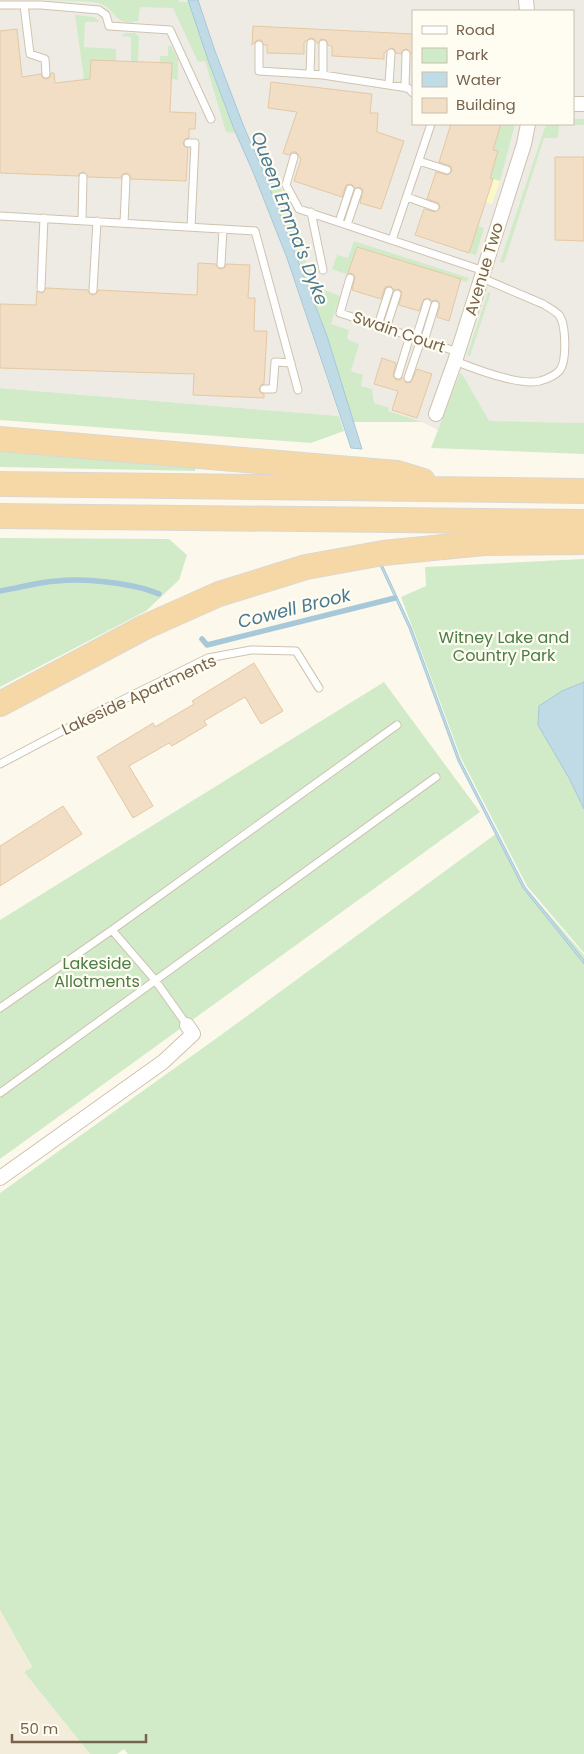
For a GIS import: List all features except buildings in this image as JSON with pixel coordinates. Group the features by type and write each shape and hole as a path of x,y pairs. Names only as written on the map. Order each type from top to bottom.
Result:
{"highway":[{"path":"0,439 398,472 451,489"},
{"path":"0,484 584,491"},
{"path":"0,516 584,522"},
{"path":"0,704 145,627 219,594 306,566 382,553 484,543 584,542"}],"street":[{"name":"Avenue Two","path":"436,414 524,144 528,125"},
{"path":"0,1178 163,1062 192,1034 187,1025"}],"lane":[{"path":"0,5 99,10 106,15 109,26 170,30 211,119"},
{"path":"24,5 30,54 45,59 46,74"},
{"path":"310,74 311,43"},
{"path":"323,75 324,44"},
{"path":"259,45 258,71 323,75 408,88 412,92"},
{"path":"389,85 391,53"},
{"path":"405,88 406,54"},
{"path":"392,240 431,125"},
{"path":"188,143 195,143 191,227"},
{"path":"294,157 286,185 299,209 392,240 482,275"},
{"path":"419,161 447,170"},
{"path":"82,220 83,176"},
{"path":"124,223 126,178"},
{"path":"339,222 350,189"},
{"path":"347,225 358,192"},
{"path":"407,197 435,206"},
{"path":"311,212 323,270"},
{"path":"0,216 254,231 298,390"},
{"path":"42,288 44,218"},
{"path":"93,290 97,221"},
{"path":"221,264 223,229"},
{"name":"Swain Court","path":"350,278 340,313 418,339 456,357 523,382 538,382 552,377 560,370 564,359 564,335 560,316 543,304 482,275"},
{"path":"378,325 389,291"},
{"path":"386,328 397,294"},
{"path":"408,378 418,339 431,304"},
{"path":"398,375 418,339"},
{"path":"264,389 273,389 274,362 291,363"},
{"name":"Lakeside Apartments","path":"0,764 104,709 208,658 251,650 296,651 319,688"},
{"path":"0,1008 397,726"},
{"path":"0,1093 436,777"},
{"path":"112,930 155,980 187,1025"}],"shaded area":[{"path":"0,0 188,0 234,129 287,258 339,416 0,388"},
{"path":"198,0 584,0 584,423 489,422 461,374 438,430 422,422 353,422 327,336 264,173 244,127"},
{"path":"0,1610 32,1668 24,1672 90,1754 0,1754"}],"green space":[{"path":"47,0 179,0 179,2 189,2 208,60 236,133 226,132 205,61 198,62 173,8 140,7 138,21 124,22 104,5 98,3"},
{"path":"75,15 94,17 100,22 85,22 84,47 116,49 116,61 91,60 90,80 84,79"},
{"path":"125,33 135,33 139,37 138,61 131,61 131,37 121,36"},
{"path":"168,46 171,46 178,59 178,80 172,79 172,63 160,62 160,56 168,56"},
{"path":"574,119 584,119 584,125 574,125"},
{"path":"501,125 515,125 500,181 490,178 498,151 493,150"},
{"path":"546,125 559,125 558,138 544,138 504,263 500,262"},
{"path":"264,173 277,176 314,286 340,296 331,324 349,330 347,339 359,344 351,371 363,375 361,386 372,389 374,403 389,408 388,411 422,422 353,422 327,336"},
{"path":"477,226 484,228 476,255 469,253"},
{"path":"354,241 469,278 467,282 358,247 348,275 332,269 337,255 348,258"},
{"path":"488,292 490,295 470,356 467,355"},
{"path":"460,373 463,375 489,421 584,423 584,454 431,448"},
{"path":"0,388 339,416 344,431 311,443 0,420"},
{"path":"0,447 196,462 195,471 0,467"},
{"path":"0,538 169,539 187,555 179,580 146,611 0,687"},
{"name":"Witney Lake and Country Park","path":"584,559 584,953 527,886 461,758 401,597 426,586 425,567"},
{"name":"Lakeside Allotments","path":"384,682 480,812 0,1159 0,920"},
{"path":"497,833 525,887 584,955 584,1754 128,1754 124,1749 117,1754 90,1754 24,1672 32,1667 0,1610 0,1193 221,1035"}],"sand":[{"path":"493,179 500,181 492,204 485,202"}],"water":[{"path":"188,0 198,0 244,127 264,173 327,336 362,449 351,448 287,258 234,129"},
{"path":"380,560 411,627 460,760 525,887 584,960 584,964 523,888 458,761 409,628 378,561"},
{"path":"584,682 584,809 569,778 538,725 539,706 562,691"}],"waterway":[{"name":"Cowell Brook","path":"0,591 50,582 81,580 123,584 159,594"},
{"name":"Cowell Brook","path":"202,639 207,645 395,598"}],"water label":[{"name":"Queen Emma's Dyke","path":"290,218"}]}
